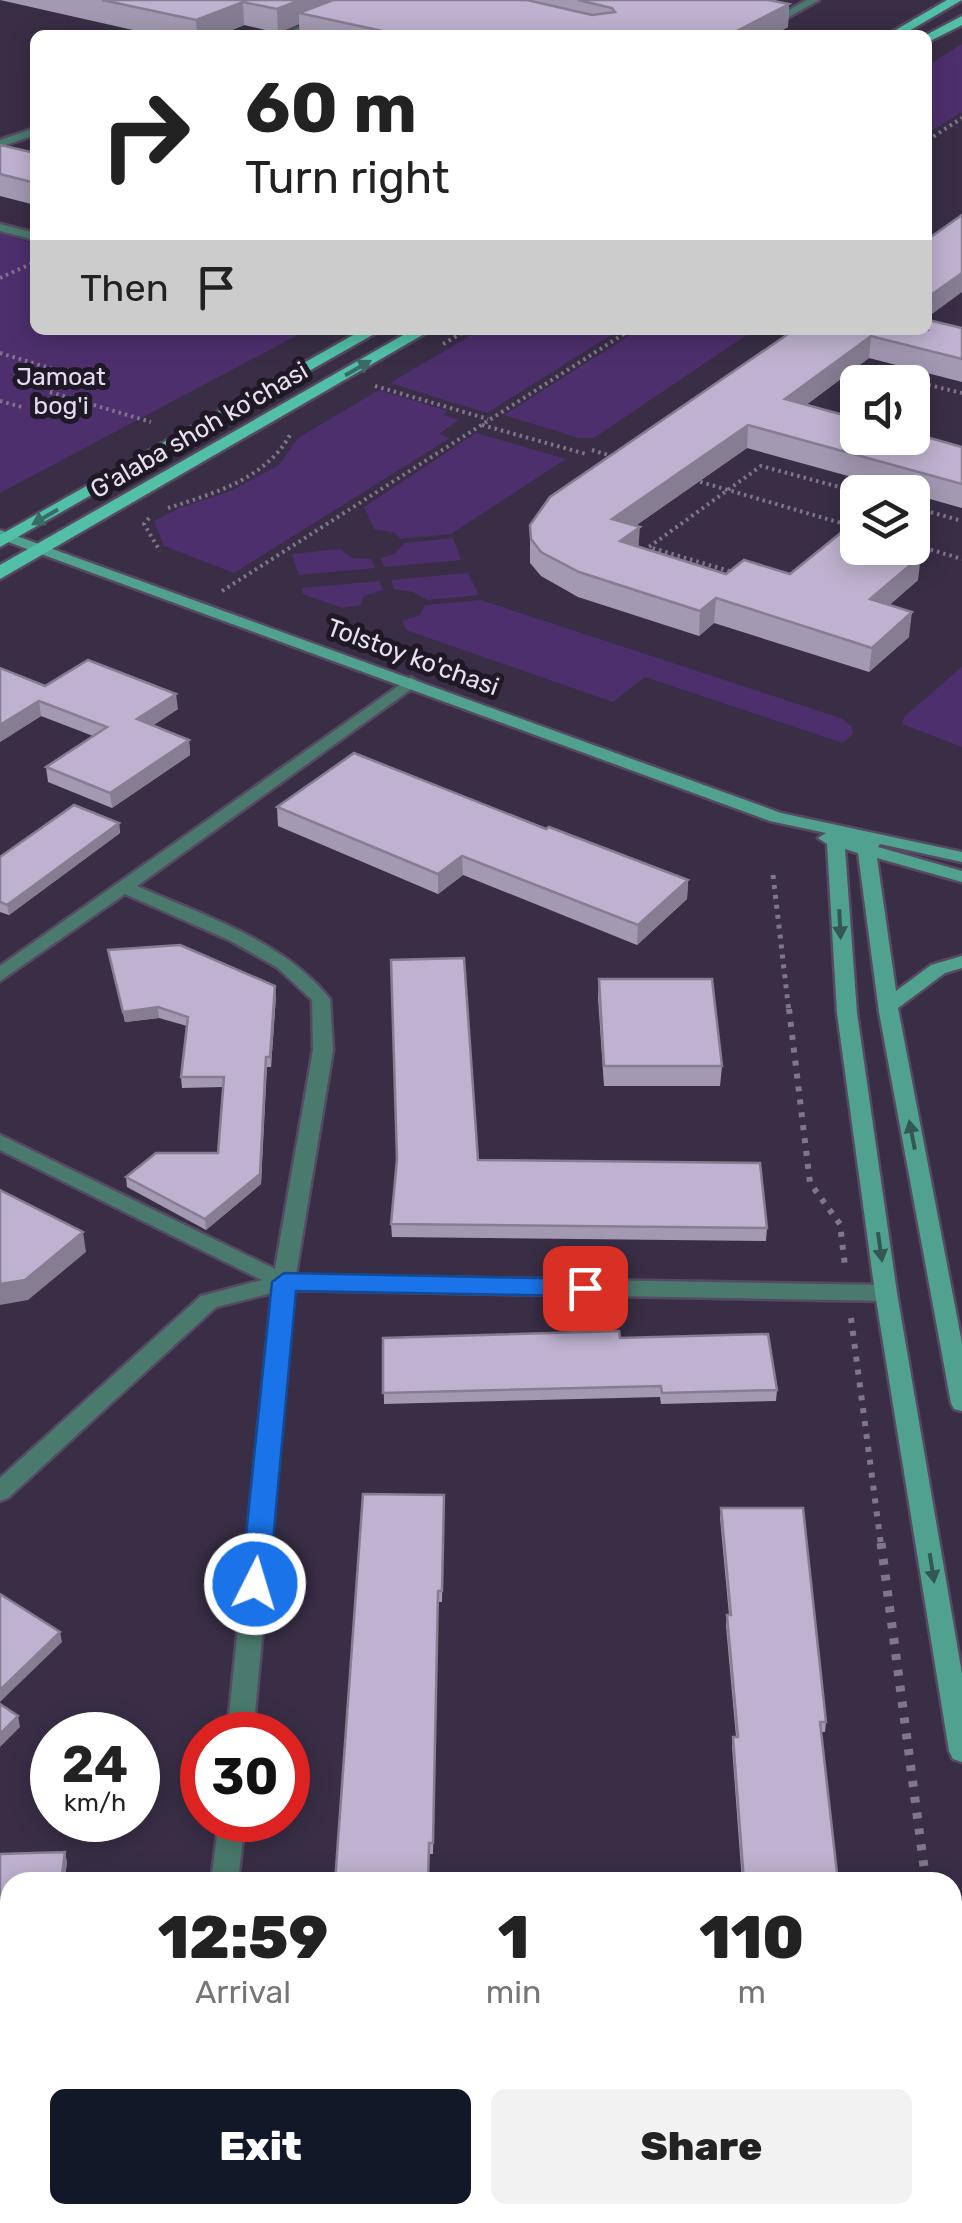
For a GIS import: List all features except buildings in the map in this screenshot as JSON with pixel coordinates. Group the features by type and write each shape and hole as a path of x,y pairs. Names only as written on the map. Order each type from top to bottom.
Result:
{"main road":[{"path":"903,30 956,0"},
{"path":"932,38 962,20"},
{"name":"G'alaba shoh ko'chasi","path":"3,538 358,335"},
{"name":"G'alaba shoh ko'chasi","path":"0,574 414,335"}],"street":[{"path":"755,18 775,21 814,0"},
{"path":"299,30 344,13"},
{"path":"0,144 30,133"},
{"path":"0,227 30,236"},
{"name":"Tolstoy ko'chasi","path":"3,538 43,549 808,826 872,844 962,857"},
{"path":"0,975 410,682"},
{"path":"839,836 844,988 886,1293 962,1751"},
{"path":"872,844 888,1006 962,1403"},
{"name":"Tolstoy ko'chasi","path":"872,844 962,877"},
{"path":"125,887 237,937 285,964 321,999 323,1050 284,1282 242,1712"},
{"path":"888,1006 938,969 962,962"},
{"path":"0,1142 284,1282"},
{"path":"0,1492 209,1301 284,1282 886,1293"},
{"path":"227,1872 230,1842"}],"path":[{"path":"932,137 962,118"},
{"path":"0,278 30,264"},
{"path":"436,348 458,335"},
{"path":"199,606 622,335"},
{"path":"0,352 79,377"},
{"path":"390,376 374,385 490,420"},
{"path":"930,385 962,393"},
{"path":"50,392 151,422"},
{"path":"0,401 22,407"},
{"path":"481,425 626,460"},
{"path":"160,550 144,524 154,513 223,490 250,475 276,460 289,436 306,426"},
{"path":"744,575 649,547 761,466 840,487"},
{"path":"694,480 840,524"},
{"path":"930,512 962,521"},
{"path":"930,549 962,559"},
{"path":"773,875 810,1184 840,1224 925,1872"}],"green space":[{"path":"962,44 962,112 932,131 932,63"},
{"name":"Jamoat bog'i","path":"0,233 30,242 30,335 298,335 0,493"},
{"path":"472,335 611,335 487,413 390,383"},
{"path":"630,335 747,335 594,438 579,438 504,415"},
{"path":"379,390 448,411 443,415 459,420 439,434 450,438 234,573 164,546 154,521 179,508 231,491 279,465 298,438"},
{"path":"476,433 566,459 451,534 401,539 395,533 374,529 364,507"},
{"path":"453,538 461,560 384,567 381,558 396,553 404,543"},
{"path":"340,549 352,558 371,559 375,568 299,575 292,554"},
{"path":"468,573 479,595 428,600 394,589 391,580"},
{"path":"379,581 383,590 364,596 360,605 342,608 303,594 302,588"},
{"path":"481,600 843,719 852,727 853,734 843,743 645,677 613,702 406,630 402,621 420,615 425,605"},
{"path":"962,667 962,747 902,724 904,717"}],"route":[{"path":"255,1584 284,1282 585,1288"}]}
